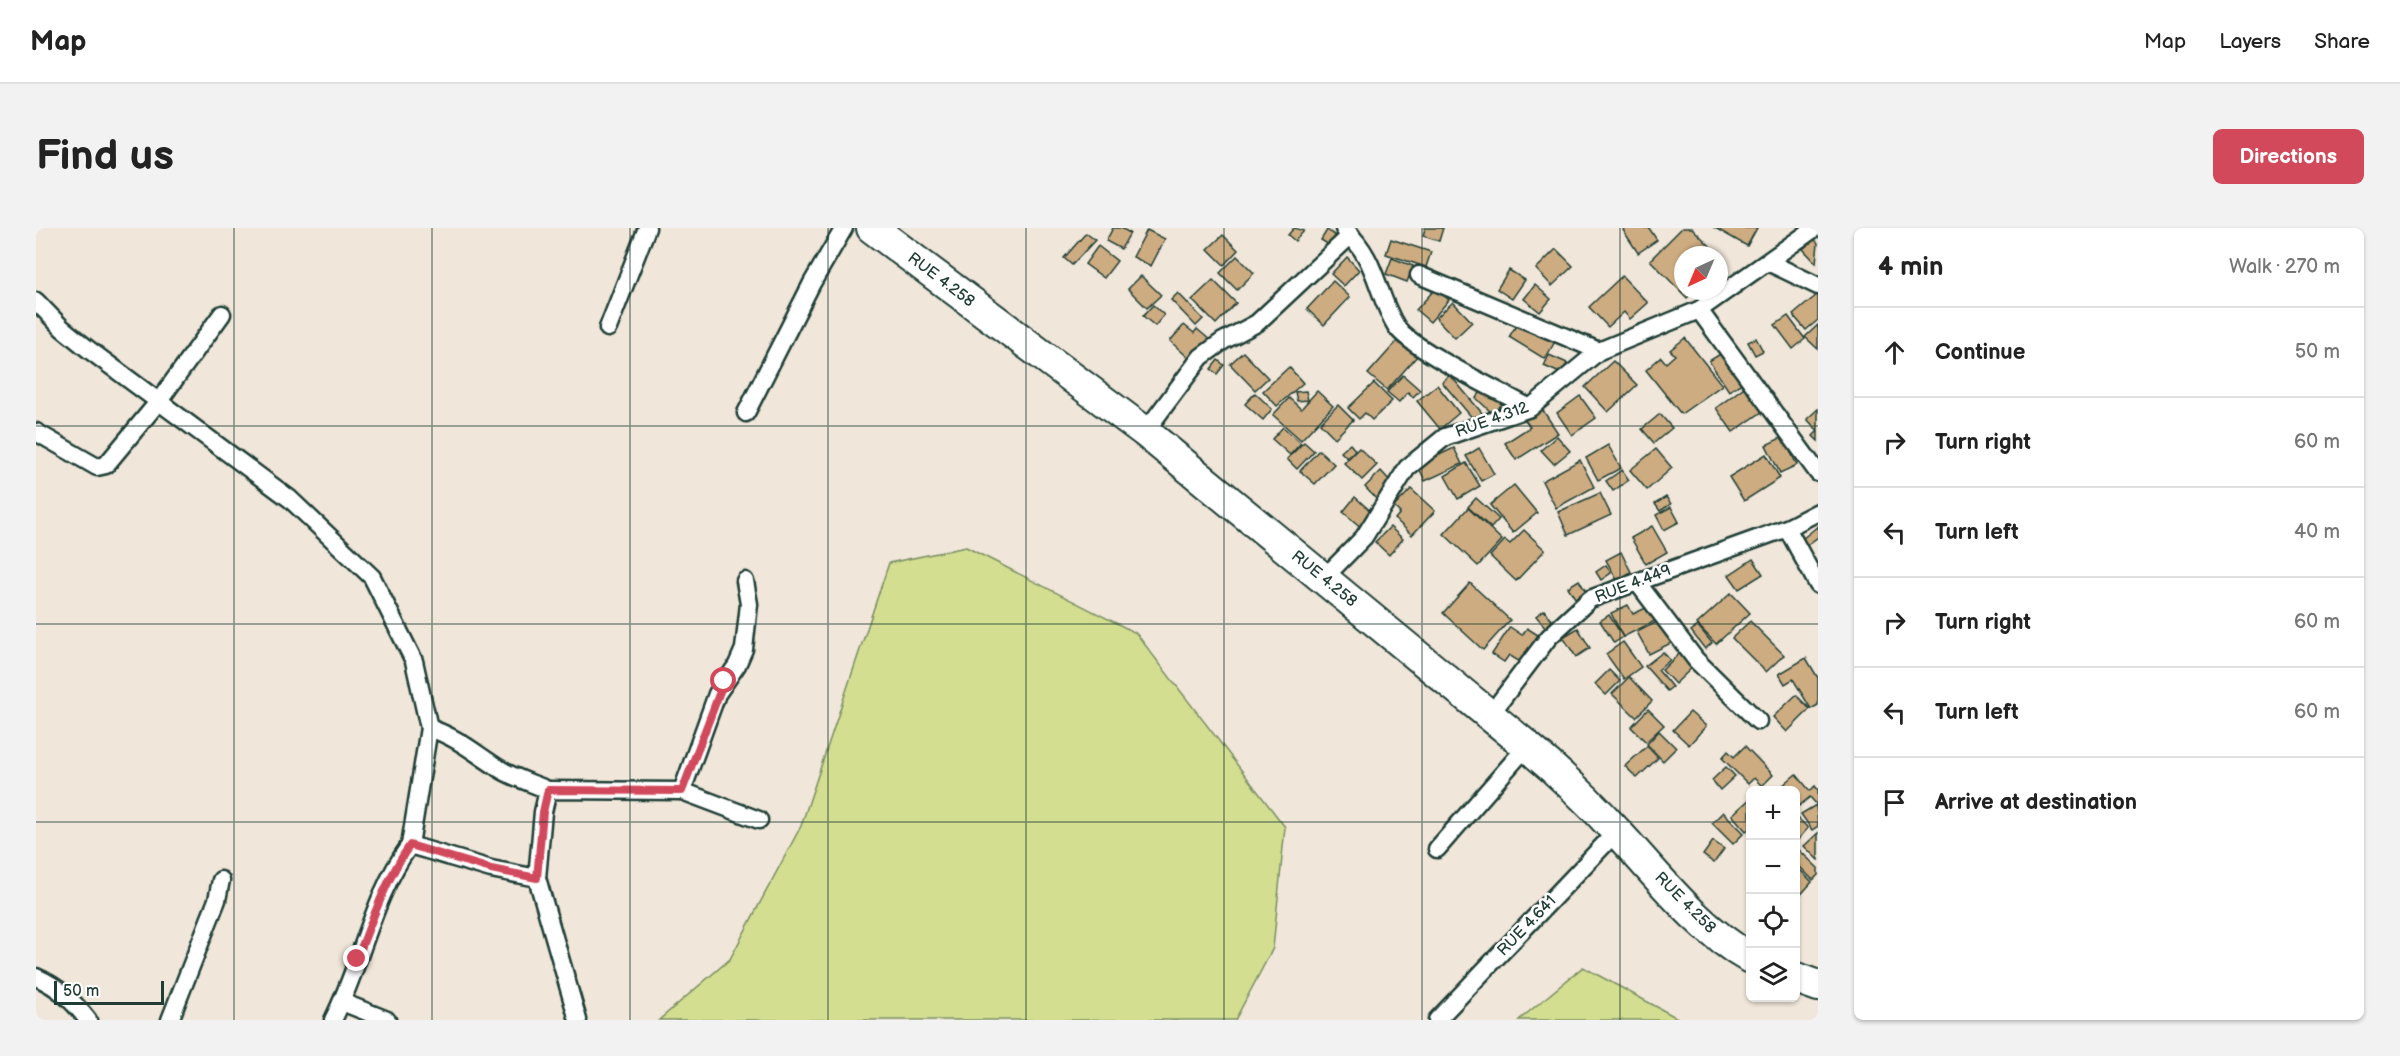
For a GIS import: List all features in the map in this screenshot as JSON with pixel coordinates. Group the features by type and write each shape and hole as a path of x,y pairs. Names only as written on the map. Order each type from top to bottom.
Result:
{"highway":[{"name":"RUE 4.258","path":"872,228 1145,432 1490,715 1571,783 1690,913 1731,946 1746,955"},
{"path":"1800,979 1818,986"}],"street":[{"path":"608,328 647,228"},
{"path":"746,413 812,283 844,228"},
{"name":"RUE 4.312","path":"1324,578 1364,537 1407,468 1445,437 1530,408 1599,351 1699,310 1815,228"},
{"path":"1145,432 1201,357 1257,323 1347,232 1372,263 1397,327 1418,346 1530,408"},
{"path":"1768,262 1818,286"},
{"path":"1419,275 1599,351"},
{"path":"36,300 62,328 290,499 372,577 414,662 429,728 410,845 400,859 376,908 342,1002 333,1020"},
{"path":"1699,310 1818,473"},
{"path":"36,432 101,467 106,465 159,400 222,314"},
{"name":"RUE 4.449","path":"1490,715 1566,620 1590,599 1787,528 1818,512"},
{"path":"1787,528 1818,585"},
{"path":"682,791 717,694 737,665 744,649 749,604 745,582"},
{"path":"1637,582 1696,660 1758,720"},
{"path":"429,728 456,739 502,770 548,790 682,791 759,820"},
{"path":"1437,849 1527,746"},
{"path":"548,790 543,812 537,878 578,1020"},
{"name":"RUE 4.641","path":"1437,1020 1617,831"},
{"path":"410,845 491,869 537,878"},
{"path":"170,1020 203,939 217,900 221,880"},
{"path":"36,977 54,984 66,994 88,1020"},
{"path":"342,1002 387,1020"}],"green space":[{"path":"966,547 1136,633 1285,827 1273,948 1235,1020 659,1020 730,959 801,826 889,563"},
{"path":"1583,967 1681,1020 1519,1020"}],"building":[{"path":"1113,228 1121,228 1130,233 1121,249 1106,241"},
{"path":"1294,228 1304,231 1295,241 1288,235"},
{"path":"1425,228 1443,228 1439,241 1423,236"},
{"path":"1649,228 1657,240 1638,253 1623,230"},
{"path":"1682,228 1692,228 1710,246 1674,246 1674,285 1650,260"},
{"path":"1715,228 1757,228 1747,246"},
{"path":"1147,230 1165,239 1151,266 1133,257"},
{"path":"1327,230 1340,239 1334,248 1321,240"},
{"path":"1086,233 1095,240 1072,265 1064,258"},
{"path":"1223,235 1238,250 1224,265 1208,249"},
{"path":"1391,239 1431,252 1426,267 1386,254"},
{"path":"1814,239 1818,243 1816,263 1803,249"},
{"path":"1098,246 1117,261 1104,278 1085,264"},
{"path":"1556,249 1573,266 1552,286 1536,269"},
{"path":"1237,256 1254,273 1237,290 1220,273"},
{"path":"1347,257 1359,270 1344,286 1331,274"},
{"path":"1392,258 1413,266 1407,282 1386,274"},
{"path":"1509,270 1525,280 1512,299 1497,289"},
{"path":"1141,276 1161,295 1147,308 1128,289"},
{"path":"1622,276 1648,303 1630,319 1624,312 1608,327 1589,307"},
{"path":"1213,280 1236,303 1216,324 1192,300"},
{"path":"1333,281 1350,297 1324,325 1307,309"},
{"path":"1535,285 1551,299 1540,312 1524,299"},
{"path":"1436,288 1449,300 1430,322 1416,310"},
{"path":"1178,293 1203,319 1196,326 1171,300"},
{"path":"1818,294 1818,320 1806,330 1793,315"},
{"path":"1453,302 1472,322 1455,338 1436,318"},
{"path":"1153,305 1164,315 1155,326 1143,316"},
{"path":"1522,316 1557,338 1545,359 1509,337"},
{"path":"1788,316 1805,339 1793,349 1775,325"},
{"path":"1184,325 1194,333 1197,329 1210,340 1192,361 1170,341"},
{"path":"1818,325 1818,349 1805,337"},
{"path":"1400,338 1418,355 1387,390 1368,374"},
{"path":"1685,338 1722,385 1681,414 1646,370 1661,357 1666,363 1675,355 1670,350"},
{"path":"1756,338 1763,351 1755,355 1748,342"},
{"path":"1730,348 1750,378 1729,391 1709,361"},
{"path":"1243,352 1268,378 1255,390 1230,364"},
{"path":"1549,355 1567,363 1562,374 1544,366"},
{"path":"1218,360 1224,365 1217,374 1211,369"},
{"path":"1613,361 1637,385 1608,412 1585,387"},
{"path":"1289,367 1303,383 1277,406 1263,391"},
{"path":"1403,375 1420,390 1413,397 1408,392 1399,402 1387,392"},
{"path":"1450,375 1482,413 1474,420 1442,382"},
{"path":"1751,382 1769,407 1733,432 1716,408"},
{"path":"1374,383 1392,401 1372,420 1365,413 1359,419 1348,408"},
{"path":"1437,385 1459,413 1440,429 1417,401"},
{"path":"1485,387 1502,404 1493,414 1476,398"},
{"path":"1306,391 1308,400 1297,401 1295,392"},
{"path":"1317,391 1333,406 1301,440 1273,415 1289,398 1301,409"},
{"path":"1255,393 1272,409 1263,420 1245,404"},
{"path":"1580,396 1596,418 1572,435 1557,413"},
{"path":"1338,405 1353,420 1335,438 1320,423"},
{"path":"1542,409 1558,433 1516,460 1505,443 1530,427 1525,420"},
{"path":"1818,409 1818,431 1807,419"},
{"path":"1660,414 1672,428 1654,443 1642,429"},
{"path":"1283,427 1301,443 1290,455 1272,439"},
{"path":"1818,431 1818,441 1813,436"},
{"path":"1557,436 1570,451 1554,464 1541,450"},
{"path":"1783,437 1797,465 1780,473 1766,445"},
{"path":"1304,442 1314,451 1297,469 1287,459"},
{"path":"1350,444 1355,450 1347,458 1341,452"},
{"path":"1608,445 1621,468 1598,480 1586,458"},
{"path":"1359,448 1377,465 1362,480 1344,463"},
{"path":"1454,448 1462,464 1425,481 1418,465"},
{"path":"1479,448 1494,474 1481,481 1466,456"},
{"path":"1656,449 1672,468 1647,490 1630,470"},
{"path":"1319,450 1334,464 1315,484 1300,471"},
{"path":"1766,454 1780,478 1744,501 1729,477"},
{"path":"1580,460 1594,487 1556,508 1542,481"},
{"path":"1466,463 1480,486 1458,499 1445,476"},
{"path":"1622,470 1629,480 1613,491 1606,481"},
{"path":"1381,471 1392,483 1376,499 1365,487"},
{"path":"1514,485 1537,513 1513,533 1490,505"},
{"path":"1411,489 1435,511 1412,535 1395,519 1400,513 1394,507"},
{"path":"1600,493 1611,515 1568,535 1558,512"},
{"path":"1355,497 1375,515 1363,529 1343,512"},
{"path":"1666,497 1671,504 1660,511 1655,504"},
{"path":"1476,498 1499,519 1491,528 1468,507"},
{"path":"1671,507 1679,522 1664,530 1656,515"},
{"path":"1468,508 1502,540 1478,566 1444,534"},
{"path":"1652,526 1667,552 1646,564 1631,538"},
{"path":"1818,526 1818,537 1807,545 1802,539"},
{"path":"1390,527 1403,539 1389,555 1375,542"},
{"path":"1524,530 1545,550 1516,581 1490,556 1505,540 1510,544"},
{"path":"1621,552 1631,572 1617,580 1606,560"},
{"path":"1753,559 1763,574 1739,589 1729,575"},
{"path":"1606,565 1611,573 1601,580 1596,572"},
{"path":"1579,580 1586,592 1575,598 1568,587"},
{"path":"1470,583 1510,620 1483,650 1443,613"},
{"path":"1731,593 1750,613 1716,644 1697,624"},
{"path":"1628,605 1633,614 1648,607 1655,621 1623,637 1611,613"},
{"path":"1544,610 1553,622 1546,628 1536,616"},
{"path":"1609,615 1623,637 1614,643 1600,621"},
{"path":"1669,616 1681,638 1649,654 1637,632"},
{"path":"1750,621 1784,655 1766,672 1732,638"},
{"path":"1698,626 1712,643 1705,649 1691,631"},
{"path":"1510,627 1522,635 1527,628 1538,635 1520,662 1509,655 1504,662 1492,654"},
{"path":"1578,628 1590,648 1576,657 1563,637"},
{"path":"1623,642 1641,667 1624,679 1606,654"},
{"path":"1683,650 1696,664 1675,684 1662,670"},
{"path":"1663,652 1670,660 1658,670 1672,687 1667,691 1645,666"},
{"path":"1806,658 1818,678 1818,705 1811,709 1793,679 1785,684 1779,674"},
{"path":"1609,670 1620,681 1606,695 1595,684"},
{"path":"1629,677 1652,701 1636,717 1612,694"},
{"path":"1796,695 1810,709 1787,732 1773,717"},
{"path":"1648,709 1664,725 1646,742 1631,727"},
{"path":"1690,712 1706,726 1689,745 1673,730"},
{"path":"1659,731 1676,748 1663,761 1647,744"},
{"path":"1647,746 1658,758 1637,778 1625,766"},
{"path":"1745,746 1773,775 1762,786 1754,778 1748,784 1722,758 1728,751 1734,757"},
{"path":"1726,767 1735,776 1720,790 1712,780"},
{"path":"1796,774 1810,791 1815,786 1818,790 1818,806 1810,797 1800,805 1800,786 1782,786"},
{"path":"1746,803 1746,831 1732,815"},
{"path":"1816,805 1818,826 1812,830 1801,814"},
{"path":"1723,812 1744,833 1733,844 1712,823"},
{"path":"1800,820 1808,828 1800,837"},
{"path":"1818,833 1818,860 1804,846"},
{"path":"1713,841 1724,849 1714,863 1703,855"},
{"path":"1800,851 1818,868 1818,875 1813,880 1800,867"},
{"path":"1800,870 1812,882 1800,896"}],"route":[{"path":"357,959 376,908 400,859 410,845 491,869 537,878 543,812 548,790 682,791 717,694 724,681"}]}
